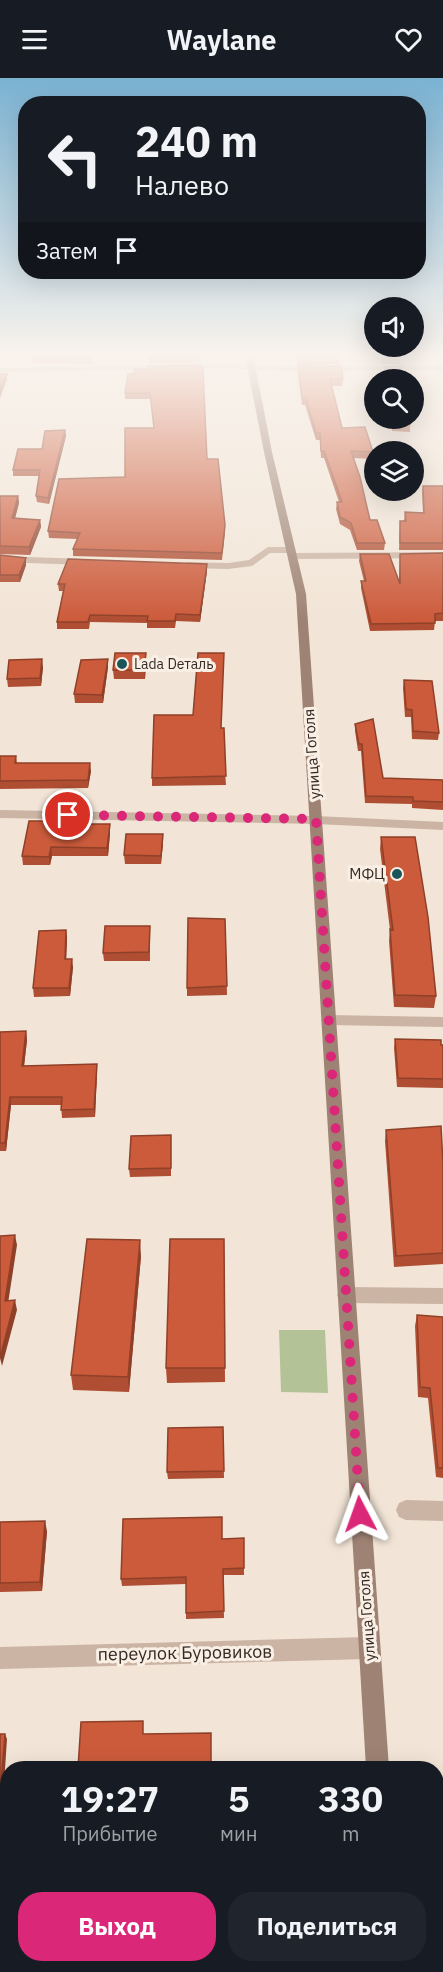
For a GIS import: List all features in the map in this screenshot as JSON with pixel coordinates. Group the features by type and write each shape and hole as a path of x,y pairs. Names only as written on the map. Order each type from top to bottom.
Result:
{"main road":[{"name":"улица Гоголя","path":"266,443 301,594 377,1761"}],"street":[{"path":"171,564 236,565 252,563 268,550 292,553 443,555"},
{"path":"0,559 103,562"},
{"path":"0,814 316,819 443,826"},
{"path":"328,1020 443,1022"},
{"path":"346,1294 443,1296"},
{"path":"406,1510 443,1511"},
{"name":"переулок Буровиков","path":"0,1658 369,1648"}],"green space":[{"path":"279,1330 325,1330 328,1393 281,1392"}],"building":[{"path":"43,443 62,443 48,498 36,496 40,470 13,470 18,449 42,449"},
{"path":"125,443 206,443 207,459 218,459 225,525 222,553 73,549 80,533 48,531 59,479 125,477"},
{"path":"321,443 364,443 364,452 351,451 370,520 377,520 385,543 357,543 351,523 340,517 337,502 342,502 324,451 321,451"},
{"path":"424,486 443,486 443,543 400,543 400,521 406,521 405,512 424,513"},
{"path":"0,496 18,496 12,518 40,520 29,547 0,546"},
{"path":"443,553 443,613 435,614 435,623 371,624 361,581 366,581 360,554 389,554 400,584 400,554"},
{"path":"0,555 26,558 19,575 0,575"},
{"path":"68,559 207,564 200,615 176,614 175,621 147,621 148,616 90,615 88,622 57,622 65,584 58,584"},
{"path":"115,653 146,653 144,670 113,670"},
{"path":"198,653 224,653 221,728 224,728 226,776 152,778 154,715 193,715"},
{"path":"42,659 40,678 7,679 9,660"},
{"path":"108,659 102,695 74,694 81,660"},
{"path":"404,680 432,681 439,733 413,731 412,710 406,709"},
{"path":"373,719 383,778 443,780 443,802 413,801 413,797 366,796 362,744 359,744 355,724"},
{"path":"0,756 16,756 15,763 90,763 88,780 0,781"},
{"path":"29,821 55,821 55,824 110,824 107,848 51,847 49,857 22,856"},
{"path":"126,834 163,834 161,856 124,855"},
{"path":"381,837 415,837 428,917 436,996 395,995 390,929 393,930"},
{"path":"188,918 225,919 227,986 187,988"},
{"path":"105,926 150,926 149,952 103,953"},
{"path":"66,930 65,959 72,959 69,988 33,988 39,931"},
{"path":"26,1031 22,1066 97,1064 94,1109 61,1110 62,1097 10,1097 5,1143 0,1143 0,1032"},
{"path":"395,1039 441,1040 443,1079 398,1078"},
{"path":"441,1126 443,1253 396,1256 386,1130"},
{"path":"171,1135 171,1168 129,1169 131,1136"},
{"path":"15,1235 5,1301 15,1300 0,1358 0,1236"},
{"path":"87,1239 140,1240 128,1377 71,1375"},
{"path":"170,1239 224,1239 225,1368 166,1368"},
{"path":"417,1315 443,1317 443,1468 438,1468 430,1388 420,1387"},
{"path":"223,1427 224,1471 167,1472 168,1428"},
{"path":"222,1517 222,1539 244,1538 244,1568 223,1569 224,1611 186,1613 186,1577 121,1579 123,1519"},
{"path":"45,1521 40,1582 0,1583 0,1522"},
{"path":"143,1721 143,1734 211,1733 211,1761 78,1761 81,1722"},
{"path":"0,1734 5,1734 3,1761 0,1761"}],"place":[{"name":"Lada Dеталь","path":"122,664"},
{"name":"МФЦ","path":"397,874"}],"route":[{"path":"68,815 316,819 360,1514"}]}
